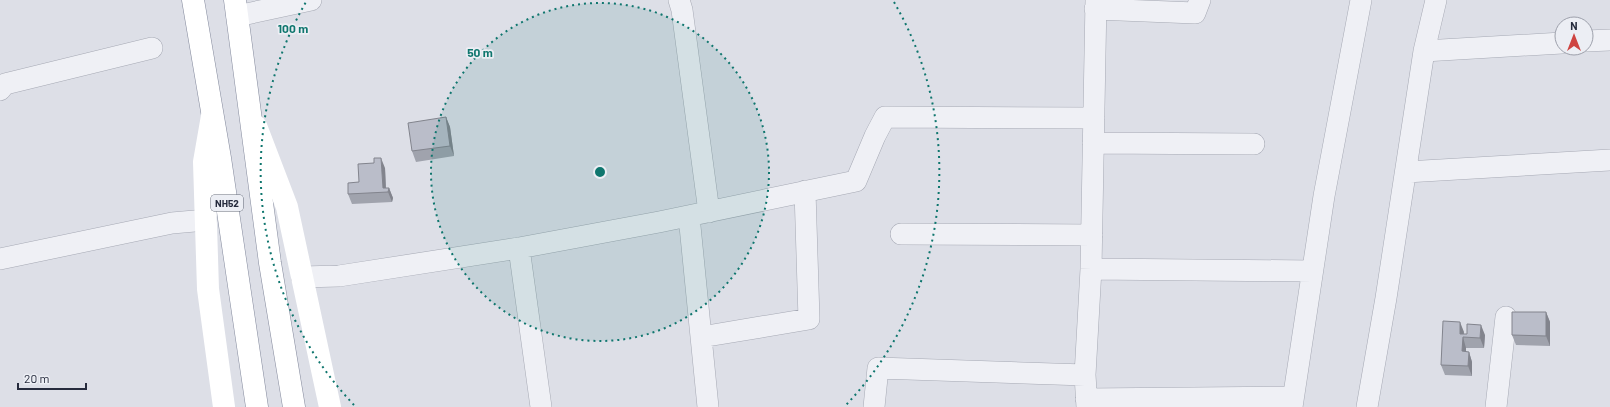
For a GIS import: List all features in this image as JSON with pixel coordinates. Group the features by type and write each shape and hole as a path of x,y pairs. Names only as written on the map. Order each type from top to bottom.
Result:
{"main road":[{"name":"NH52","path":"193,0 213,114 257,407"},
{"path":"236,8 270,263 294,407"},
{"path":"250,110 287,206 330,407"},
{"path":"213,114 204,162 208,289 224,407"}],"street":[{"path":"236,8 311,0"},
{"path":"680,0 709,212"},
{"path":"1200,0 1195,13 1095,5 1092,269 1085,375 1087,403 1292,402 1324,196 1360,0"},
{"path":"1367,407 1406,172 1424,51 1436,0"},
{"path":"1594,41 1610,40"},
{"path":"1424,51 1554,43"},
{"path":"0,90 5,84 152,48"},
{"path":"302,277 339,276 519,248 689,216 856,181 875,136 885,117 1094,118"},
{"path":"1093,143 1254,144"},
{"path":"1406,172 1610,160"},
{"path":"701,337 809,319 805,191"},
{"path":"689,216 708,407"},
{"path":"0,259 172,223 206,220"},
{"path":"901,234 1092,235"},
{"path":"519,248 541,407"},
{"path":"1092,269 1312,271"},
{"path":"1496,407 1506,317"},
{"path":"874,407 878,368 1085,375"}],"building":[{"path":"446,117 450,146 412,151 408,123"},
{"path":"374,158 381,158 383,188 389,188 388,192 348,194 348,183 359,182 358,164 374,163"},
{"path":"1512,312 1546,312 1546,336 1512,335"},
{"path":"1443,321 1460,322 1460,334 1467,334 1467,324 1481,325 1480,338 1463,337 1462,351 1469,352 1468,366 1441,365"}]}
